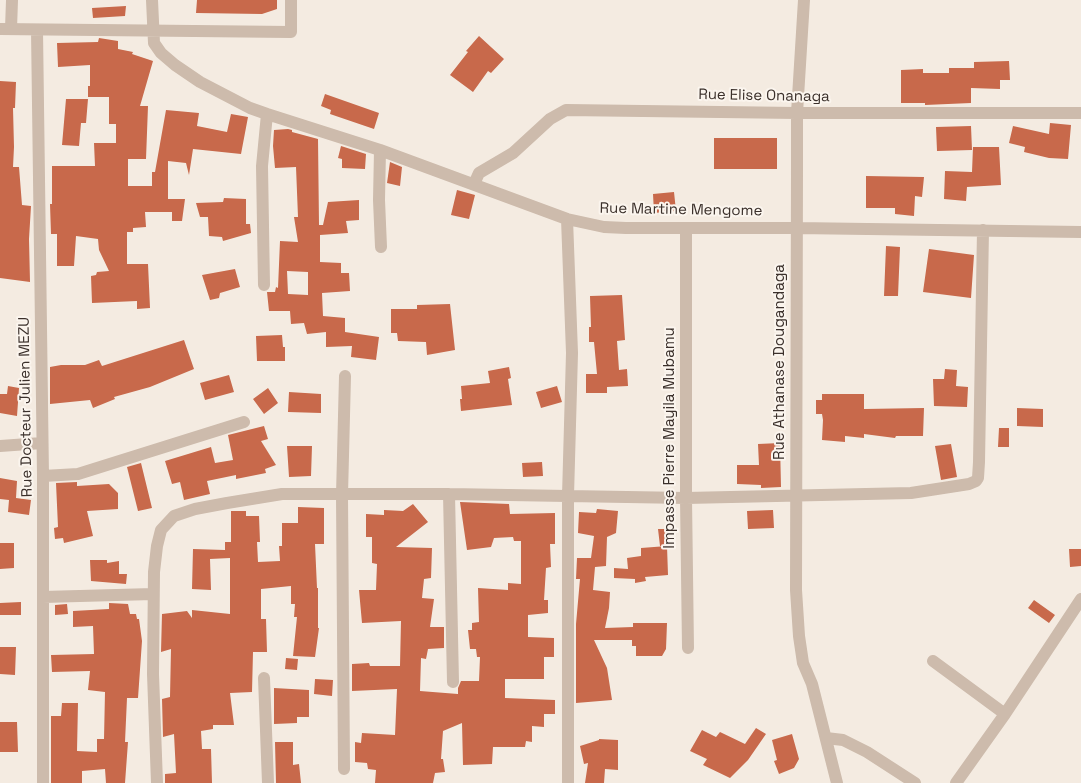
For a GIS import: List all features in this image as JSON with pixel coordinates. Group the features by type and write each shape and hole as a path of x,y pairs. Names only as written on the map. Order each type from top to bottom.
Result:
{"street":[{"path":"12,0 6,29 291,32 291,0"},
{"name":"Rue Martine Mengome","path":"152,0 154,43 161,53 185,73 237,101 267,114 380,150 567,219 604,227 1081,232"},
{"name":"Rue Athanase Dougandaga","path":"804,0 798,113 796,590 803,663 812,684 837,783"},
{"name":"Rue Docteur Julien MEZU","path":"37,30 43,476 43,783"},
{"name":"Rue Elise Onanaga","path":"474,184 479,173 513,153 550,119 566,110 798,113 1081,113"},
{"path":"264,285 262,166 267,114"},
{"path":"380,150 379,200 381,247"},
{"path":"567,219 572,353 568,496 568,783"},
{"name":"Impasse Pierre Mayila Mubamu","path":"686,228 688,648"},
{"path":"157,783 153,674 153,594 157,546 161,530 174,516 203,508 274,496 449,494 686,498 911,493 964,486 976,481 979,462 983,230"},
{"path":"344,769 342,495 345,376"},
{"path":"43,476 78,474 244,422"},
{"path":"0,446 42,443"},
{"path":"449,494 453,682"},
{"path":"43,597 153,594"},
{"path":"956,783 1005,714 1081,599"},
{"path":"933,661 1005,714"},
{"path":"264,678 268,783"},
{"path":"826,738 843,740 867,752 915,783"}],"building":[{"path":"197,0 277,0 277,9 262,14 196,13"},
{"path":"126,6 125,16 93,18 92,8"},
{"path":"479,36 504,59 491,73 488,71 473,92 450,75"},
{"path":"99,38 118,41 118,49 133,52 132,54 153,61 140,106 148,106 146,159 128,159 128,186 152,186 152,172 155,172 166,110 199,113 197,126 227,132 231,114 248,117 241,154 193,149 189,175 186,163 168,161 168,199 185,199 182,221 172,221 172,212 145,212 146,227 133,228 133,232 127,232 127,264 148,264 150,308 137,309 137,301 92,303 91,276 96,275 97,272 109,271 99,250 98,239 76,236 74,266 57,266 57,234 51,234 52,166 95,166 94,143 116,143 116,124 109,124 109,97 88,97 90,65 58,67 57,43 98,42"},
{"path":"1009,61 1010,80 1000,80 1000,89 971,88 971,103 925,105 925,103 901,103 901,70 923,69 923,73 949,73 949,68 974,68 974,62"},
{"path":"0,81 16,82 15,108 13,108 13,167 19,167 22,205 31,206 29,239 30,282 0,278"},
{"path":"325,94 379,113 374,129 330,114 331,110 321,106"},
{"path":"66,99 88,99 86,123 81,123 79,146 62,145"},
{"path":"1050,123 1071,125 1068,159 1049,158 1024,152 1025,147 1009,143 1013,126 1049,134"},
{"path":"971,126 972,150 937,151 936,127"},
{"path":"288,129 292,130 292,132 318,139 319,225 323,225 328,202 359,200 359,220 346,221 348,233 320,235 320,262 341,263 341,273 349,273 350,291 322,293 323,316 345,318 345,332 379,337 376,360 351,357 352,346 326,347 326,332 307,334 304,323 291,324 290,311 269,311 267,292 275,292 276,287 278,288 280,241 298,242 294,217 298,217 296,167 275,168 274,130","holes":["287,271 308,272 308,295 288,294"]},
{"path":"714,138 777,138 777,169 714,169"},
{"path":"341,146 366,154 365,169 342,168 342,159 338,158"},
{"path":"973,147 999,147 1001,185 967,187 966,201 944,199 945,171 972,172"},
{"path":"390,162 402,167 400,186 387,183"},
{"path":"866,176 924,177 922,197 915,196 914,216 895,214 895,208 866,208"},
{"path":"457,190 475,195 469,219 451,215"},
{"path":"674,192 676,211 654,213 653,194"},
{"path":"224,198 246,199 246,224 250,224 251,233 223,241 222,237 209,236 208,217 200,217 196,203 223,202"},
{"path":"886,246 900,247 898,296 884,296"},
{"path":"929,249 974,255 971,298 923,292"},
{"path":"235,269 240,287 220,293 219,298 210,300 202,275"},
{"path":"622,295 625,340 617,341 619,370 627,369 628,386 607,387 607,393 586,393 586,374 597,374 594,342 589,342 589,327 591,327 590,296"},
{"path":"450,304 455,350 427,355 426,342 398,341 397,333 391,333 391,309 417,309 417,305"},
{"path":"282,335 283,347 285,347 285,361 257,361 256,336"},
{"path":"184,340 194,369 150,387 114,397 115,399 93,408 90,400 50,404 50,367 85,365 99,360 102,366"},
{"path":"509,367 511,378 508,379 512,405 461,411 461,386 490,383 488,371"},
{"path":"945,369 957,370 956,386 968,387 967,407 934,406 933,379 944,379"},
{"path":"229,375 234,392 205,400 200,383"},
{"path":"8,386 19,388 17,416 0,413 0,394 7,394"},
{"path":"557,386 562,402 541,408 536,392"},
{"path":"268,388 278,403 264,414 253,399"},
{"path":"289,392 321,394 321,413 288,412"},
{"path":"822,394 864,394 864,409 924,408 923,436 896,436 895,438 864,434 864,438 845,436 845,442 822,440 823,420 822,414 816,414 816,400 822,400"},
{"path":"1017,408 1043,409 1043,427 1017,426"},
{"path":"264,426 268,439 261,441 276,465 265,469 266,473 236,479 236,475 207,481 210,494 184,500 180,482 172,484 165,461 211,447 215,463 233,460 228,435"},
{"path":"999,428 1009,428 1009,447 998,447"},
{"path":"780,443 781,487 761,488 761,485 737,484 737,465 759,465 758,444"},
{"path":"951,444 957,477 941,480 935,446"},
{"path":"287,446 312,446 311,476 289,477"},
{"path":"542,462 543,476 523,477 522,463"},
{"path":"141,463 152,508 138,511 127,467"},
{"path":"0,478 17,481 16,498 31,500 29,515 8,512 9,500 0,499"},
{"path":"77,482 77,486 109,484 118,493 118,509 87,511 93,536 64,543 63,538 55,539 54,528 58,527 56,483"},
{"path":"460,502 509,504 510,514 555,513 555,544 550,544 551,567 546,568 544,600 548,600 548,613 528,615 528,637 554,638 554,657 544,657 544,679 505,679 505,698 555,700 555,714 544,714 544,727 532,726 532,742 526,741 525,747 493,747 492,764 463,765 462,723 443,731 441,759 443,759 445,772 435,773 433,783 375,783 376,770 368,769 367,763 355,762 355,742 361,743 362,733 395,735 397,689 352,691 352,664 369,663 370,666 400,666 401,621 362,623 359,590 376,590 377,564 372,563 372,537 366,537 366,514 384,515 384,510 403,511 413,504 428,522 396,547 432,548 431,578 424,579 422,598 434,599 430,627 444,627 444,648 428,649 426,659 421,658 420,691 458,694 461,681 479,681 480,657 477,657 476,649 470,649 468,630 472,630 472,623 479,622 478,588 508,590 508,583 521,584 521,541 514,541 513,537 494,538 491,547 467,550"},
{"path":"298,507 324,508 324,544 315,544 319,628 315,657 293,656 297,617 294,617 295,604 291,604 291,586 261,589 261,619 266,619 267,652 253,652 252,692 230,693 234,725 213,725 213,729 201,731 202,749 211,749 212,783 165,783 165,774 176,773 174,734 163,737 162,699 170,697 171,649 161,652 162,614 187,611 192,618 192,610 230,614 230,558 210,559 211,590 192,589 193,549 225,550 225,542 231,542 231,511 246,511 246,516 259,516 260,542 257,542 258,562 280,561 279,546 282,546 282,523 298,523"},
{"path":"597,509 618,511 616,533 607,537 606,566 595,567 593,590 610,592 605,628 633,627 633,623 667,623 666,649 662,656 636,656 636,646 632,646 632,640 594,640 607,668 612,700 576,703 576,624 580,579 576,579 577,558 591,558 594,536 578,533 579,512 596,513"},
{"path":"773,510 774,528 748,529 747,511"},
{"path":"658,529 672,529 673,546 660,546"},
{"path":"0,543 14,543 14,568 0,569"},
{"path":"667,546 668,575 645,577 646,581 635,583 635,579 614,578 614,568 628,569 627,558 641,556 641,548"},
{"path":"1069,549 1081,549 1081,566 1070,567"},
{"path":"90,560 107,560 107,563 119,561 119,574 127,574 126,584 91,581"},
{"path":"1034,600 1055,615 1049,623 1028,608"},
{"path":"21,602 21,615 0,615 0,603"},
{"path":"109,603 128,604 130,614 136,614 137,619 139,619 142,641 138,698 127,698 125,742 128,742 125,783 106,783 105,769 82,771 82,783 51,783 51,716 61,716 62,703 78,703 77,751 97,752 97,739 104,739 105,692 88,690 90,671 52,672 51,655 94,654 93,626 73,627 73,611 109,609"},
{"path":"67,604 68,614 55,615 55,605"},
{"path":"0,647 16,647 15,675 0,674"},
{"path":"286,658 298,659 297,670 285,669"},
{"path":"315,679 333,680 332,696 314,694"},
{"path":"274,688 309,690 309,717 297,717 297,723 274,724"},
{"path":"0,722 17,722 18,752 0,752"},
{"path":"756,728 766,734 748,760 730,778 703,765 707,759 690,751 702,730 716,737 720,732 745,744"},
{"path":"792,734 799,759 794,768 779,774 774,761 777,760 772,740"},
{"path":"599,739 618,740 618,770 605,769 604,783 585,783 588,763 584,764 580,746"},
{"path":"275,742 293,742 293,765 299,764 301,783 276,783"}]}
